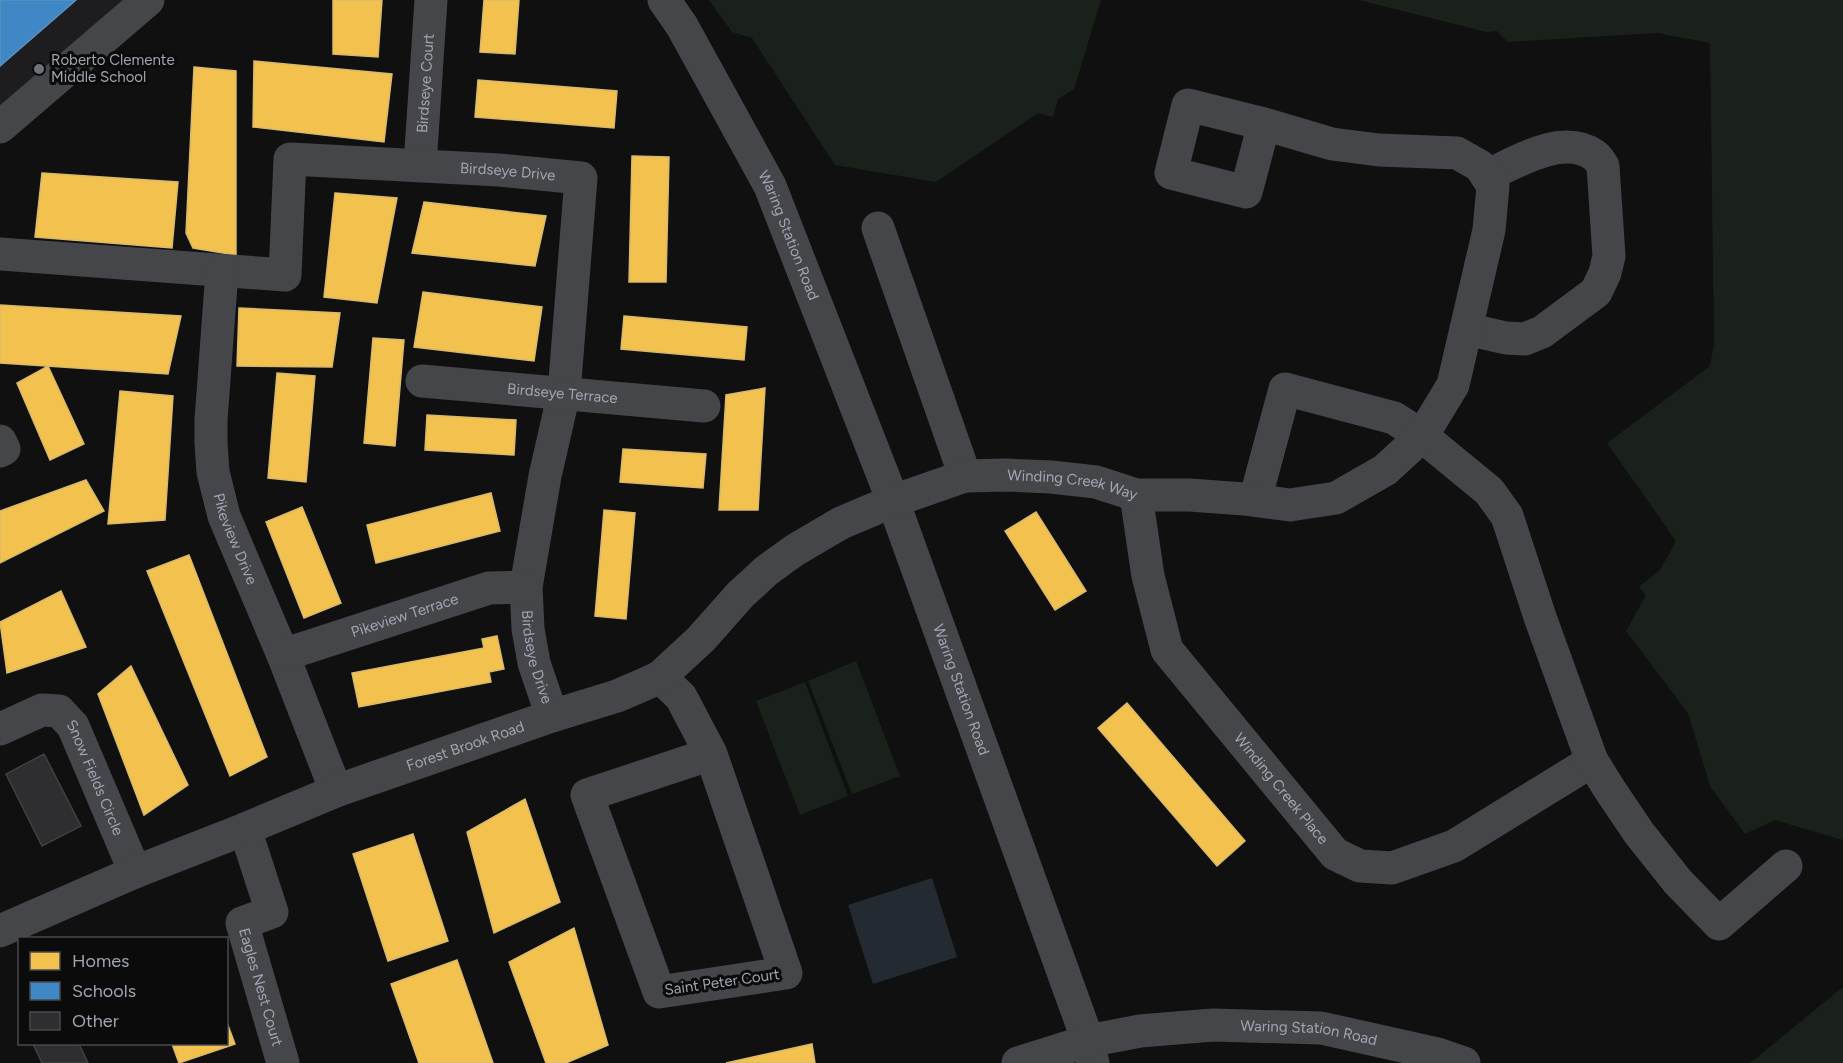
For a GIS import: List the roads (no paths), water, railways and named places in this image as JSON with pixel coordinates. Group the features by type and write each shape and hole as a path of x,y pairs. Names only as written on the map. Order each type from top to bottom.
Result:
{"street":[{"path":"0,127 148,0"},
{"name":"Birdseye Court","path":"420,165 431,0"},
{"name":"Waring Station Road","path":"664,0 682,26 770,186 892,501 1091,1052 1140,1031 1213,1025 1321,1028 1438,1054 1464,1063"},
{"path":"1264,124 1332,144 1378,150 1457,153 1480,166 1487,176 1552,148 1578,148 1595,155 1603,166 1609,256 1605,273 1596,292 1542,332 1525,339 1506,338 1466,329"},
{"name":"Birdseye Drive","path":"0,254 285,275 290,159 499,170 581,178 564,393 545,476 526,587 528,629 534,663 552,716"},
{"name":"Winding Creek Way","path":"892,501 965,476 1007,475 1096,482 1136,495 1190,495 1290,505 1336,498 1385,470 1422,436 1453,385 1489,230 1493,186 1487,176"},
{"path":"878,228 965,476"},
{"name":"Pikeview Drive","path":"222,271 211,420 213,472 224,516 283,655 336,791"},
{"name":"Birdseye Terrace","path":"422,381 704,406"},
{"path":"1255,500 1285,389 1394,418 1422,436 1489,491 1507,516 1540,617 1592,761 1639,833 1678,882 1719,924 1786,866"},
{"path":"0,441 4,449 0,451"},
{"name":"Winding Creek Place","path":"1136,495 1148,576 1167,650 1335,854 1359,866 1392,868 1454,846 1592,761"},
{"name":"Forest Brook Road","path":"0,931 135,872 336,791 552,716 617,696 660,677 701,639 740,595 766,571 841,522 892,501"},
{"name":"Pikeview Terrace","path":"283,655 489,588 526,587"},
{"name":"Saint Peter Court","path":"660,677 681,697 711,754 786,973 658,992 587,795 711,754"},
{"name":"Snow Fields Circle","path":"0,729 42,710 59,711 73,726 135,872"},
{"name":"Eagles Nest Court","path":"245,829 272,912 242,922 283,1063"},
{"path":"1018,1063 1091,1052"}],"place":[{"name":"Roberto Clemente Middle School","path":"39,69"}]}
